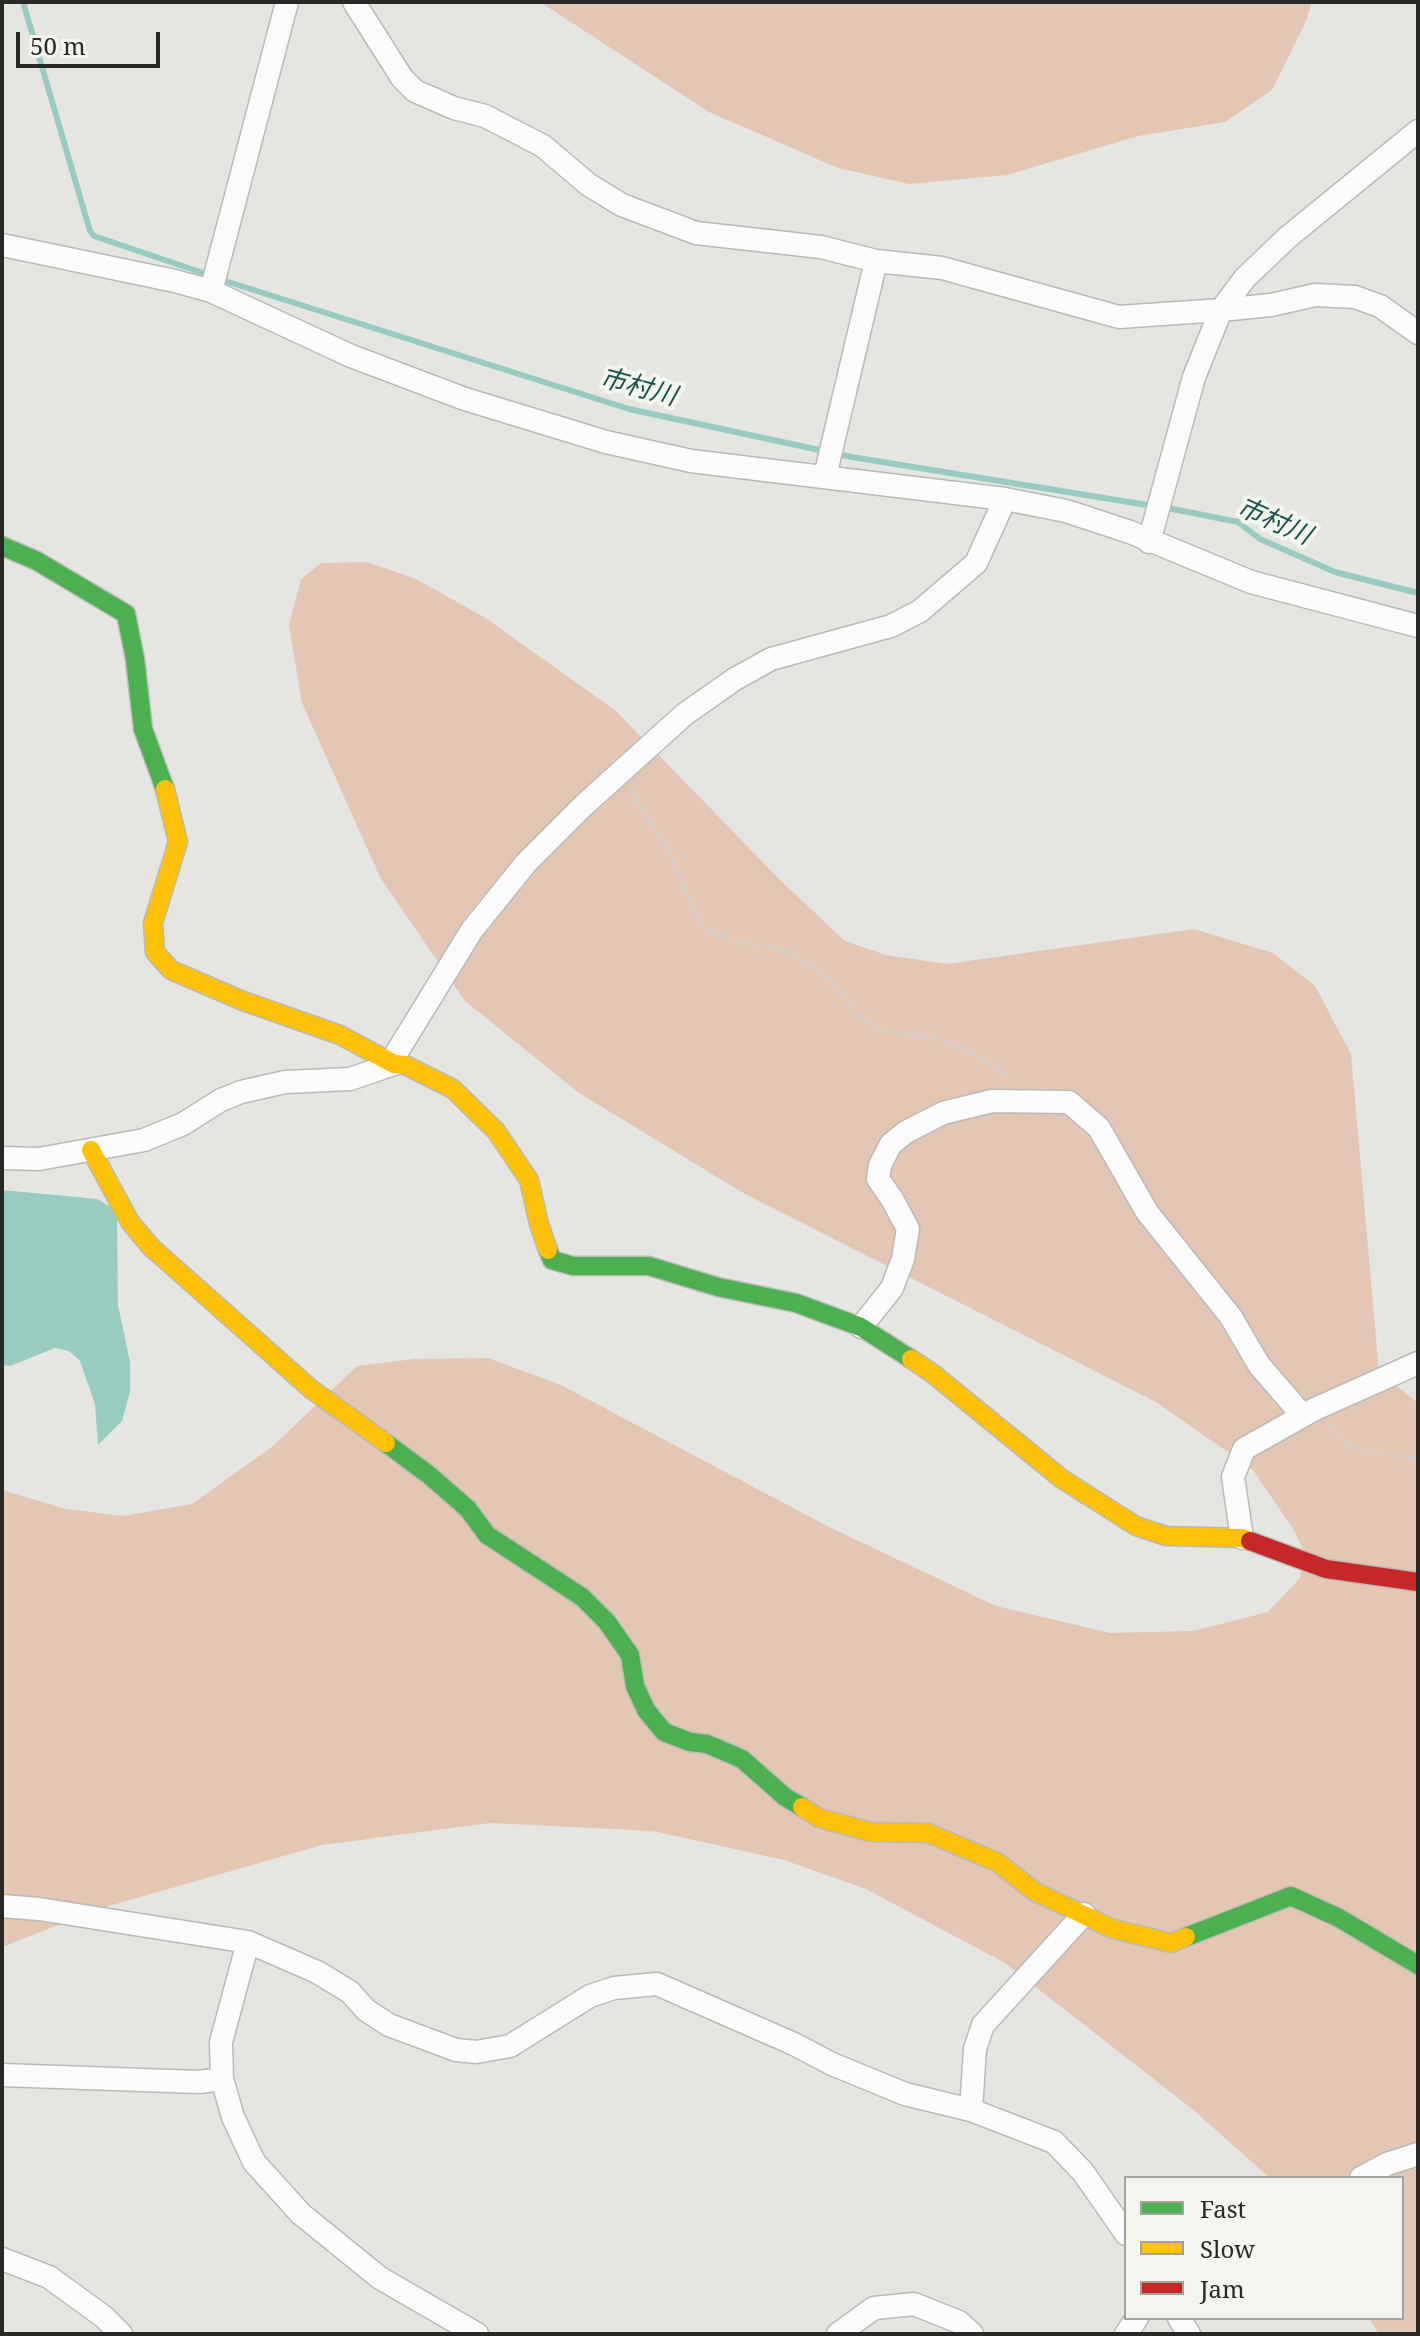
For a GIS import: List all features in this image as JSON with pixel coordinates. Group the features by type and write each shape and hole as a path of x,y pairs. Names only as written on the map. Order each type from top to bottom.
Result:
{"street":[{"path":"211,291 287,2"},
{"path":"354,2 402,78 415,91 454,108 485,116 543,146 589,185 622,205 696,233 821,247 876,261 955,271 1119,317 1271,305 1315,295 1355,297 1380,306 1418,333"},
{"path":"1149,542 1194,377 1221,310 1245,278 1288,237 1418,131"},
{"path":"2,245 211,291 380,367 465,399 578,433 691,461 1005,499 1066,511 1130,532 1251,582 1418,626"},
{"path":"825,476 876,261"},
{"path":"394,1064 397,1052 472,930 526,863 620,773 685,714 759,665 891,626 920,611 976,563 1005,499"},
{"path":"2,546 37,561 126,614 143,729 171,805 178,842 153,923 155,952 171,970 243,1001 340,1035 394,1064 405,1065 453,1089 496,1131 529,1180 539,1224 552,1260 573,1266 649,1266 718,1287 796,1303 861,1327 932,1373 1062,1479 1136,1526 1166,1536 1242,1538 1326,1569 1418,1582"},
{"path":"2,1158 39,1159 144,1140 183,1124 221,1100 241,1092 285,1082 350,1079 394,1064"},
{"path":"861,1327 892,1288 903,1259 908,1229 878,1179 880,1165 891,1144 906,1132 943,1113 992,1101 1069,1102 1099,1128 1147,1212 1231,1317 1259,1365 1309,1412"},
{"path":"91,1150 130,1222 151,1247 311,1389 429,1475 468,1509 487,1535 582,1597 607,1622 630,1655 635,1686 646,1710 664,1732 690,1742 707,1744 742,1759 785,1797 819,1818 871,1832 928,1833 997,1862 1034,1891 1113,1929 1171,1943 1291,1896 1339,1918 1418,1965"},
{"path":"1242,1538 1233,1477 1244,1449 1309,1412 1418,1363"},
{"path":"2,1906 248,1942 317,1972 350,1992 366,2010 389,2025 456,2050 476,2052 510,2046 590,1996 614,1988 657,1984 905,2094 971,2110 1054,2142 1083,2172 1124,2231"},
{"path":"971,2110 975,2049 983,2025 1084,1914"},
{"path":"248,1942 221,2042 222,2079 233,2117 254,2162 301,2214 380,2278 477,2334"},
{"path":"2,2075 199,2082 222,2079"},
{"path":"1365,2176 1387,2164 1418,2154"},
{"path":"2,2259 49,2277 104,2317 121,2334"},
{"path":"838,2334 874,2308 914,2304 959,2322 972,2334"}],"path":[{"path":"620,773 667,847 701,925 734,941 793,954 828,977 864,1021 880,1030 933,1038 995,1064 1013,1080 1018,1101"},
{"path":"1309,1412 1350,1447 1418,1459"}],"shaded area":[{"path":"540,2 1312,2 1306,21 1272,90 1225,122 1138,136 1007,175 909,184 838,168 709,112"},
{"path":"367,562 416,579 484,617 616,711 780,880 845,941 886,955 947,964 1194,929 1273,953 1315,986 1351,1054 1379,1372 1418,1403 1418,2334 1379,2334 1370,2320 1404,2320 1404,2176 1268,2176 1191,2108 1005,1963 866,1889 784,1860 653,1831 490,1823 322,1845 102,1908 2,1947 2,1490 66,1509 123,1516 192,1504 273,1446 357,1366 414,1359 488,1358 561,1385 831,1528 996,1606 1110,1633 1193,1631 1268,1612 1300,1578 1304,1552 1294,1530 1252,1469 1156,1402 745,1194 579,1093 465,1001 381,879 302,703 289,625 301,579 321,563"}],"water":[{"path":"2,1190 97,1199 111,1207 117,1220 118,1305 130,1362 130,1392 122,1421 98,1445 95,1404 80,1361 69,1351 55,1348 10,1366 2,1365"}],"waterway":[{"name":"市村川","path":"23,2 90,231 94,236 209,275"},
{"name":"市村川","path":"219,279 629,409 852,457 1238,522 1260,539 1335,572 1418,593"}],"traffic: fast":[{"path":"2,546 37,561 126,614 143,729 165,789"},
{"path":"548,1250 552,1260 573,1266 649,1266 718,1287 796,1303 861,1327 911,1359"},
{"path":"386,1443 468,1509 487,1535 582,1597 607,1622 630,1655 635,1686 646,1710 664,1732 690,1742 707,1744 742,1759 785,1797 802,1807"},
{"path":"1186,1937 1291,1896 1339,1918 1418,1965"}],"traffic: slow":[{"path":"165,789 178,842 153,923 155,952 171,970 243,1001 340,1035 394,1064 405,1065 453,1089 496,1131 529,1180 548,1250"},
{"path":"91,1150 130,1222 151,1247 311,1389 386,1443"},
{"path":"911,1359 1062,1479 1136,1526 1166,1536 1242,1538 1250,1541"},
{"path":"802,1807 819,1818 871,1832 928,1833 997,1862 1034,1891 1113,1929 1171,1943 1186,1937"}],"traffic: jam":[{"path":"1250,1541 1326,1569 1418,1582"}]}
